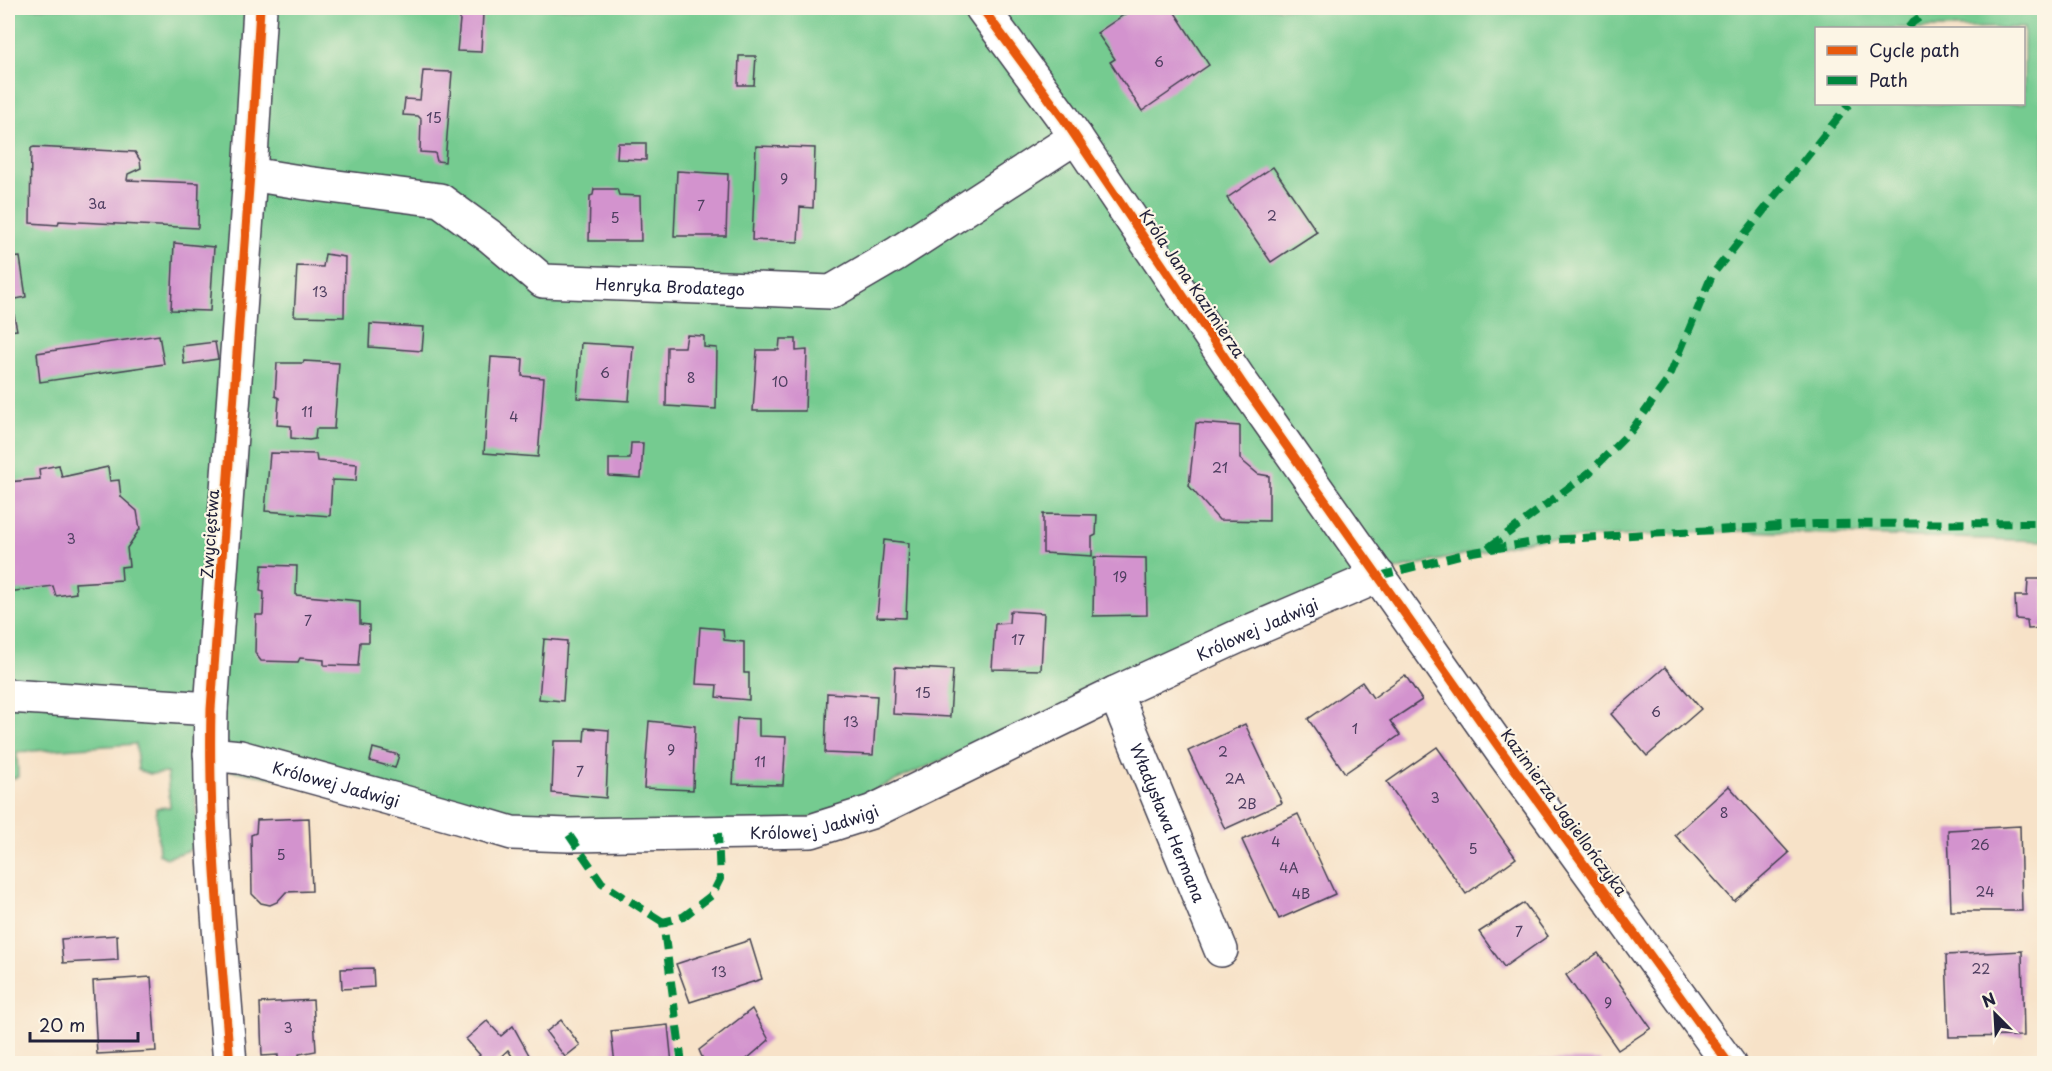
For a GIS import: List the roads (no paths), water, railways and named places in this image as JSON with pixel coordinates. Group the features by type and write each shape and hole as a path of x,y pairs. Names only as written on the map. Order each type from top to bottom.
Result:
{"street":[{"name":"Zwycięstwa","path":"230,1064 214,862 210,754 211,709 260,8"},
{"name":"Króla Jana Kazimierza","path":"982,8 1076,137 1242,383 1378,576"},
{"name":"Henryka Brodatego","path":"250,174 440,200 491,237 543,281 831,292 896,254 1076,137"},
{"name":"Królowej Jadwigi","path":"210,754 240,758 512,833 569,835 811,831 872,812 1115,693 1378,576"},
{"name":"Kazimierza Jagiellończyka","path":"1378,576 1503,753 1729,1064"},
{"name":"Władysława Hermana","path":"1115,693 1221,950"},
{"path":"8,696 211,709"}]}
